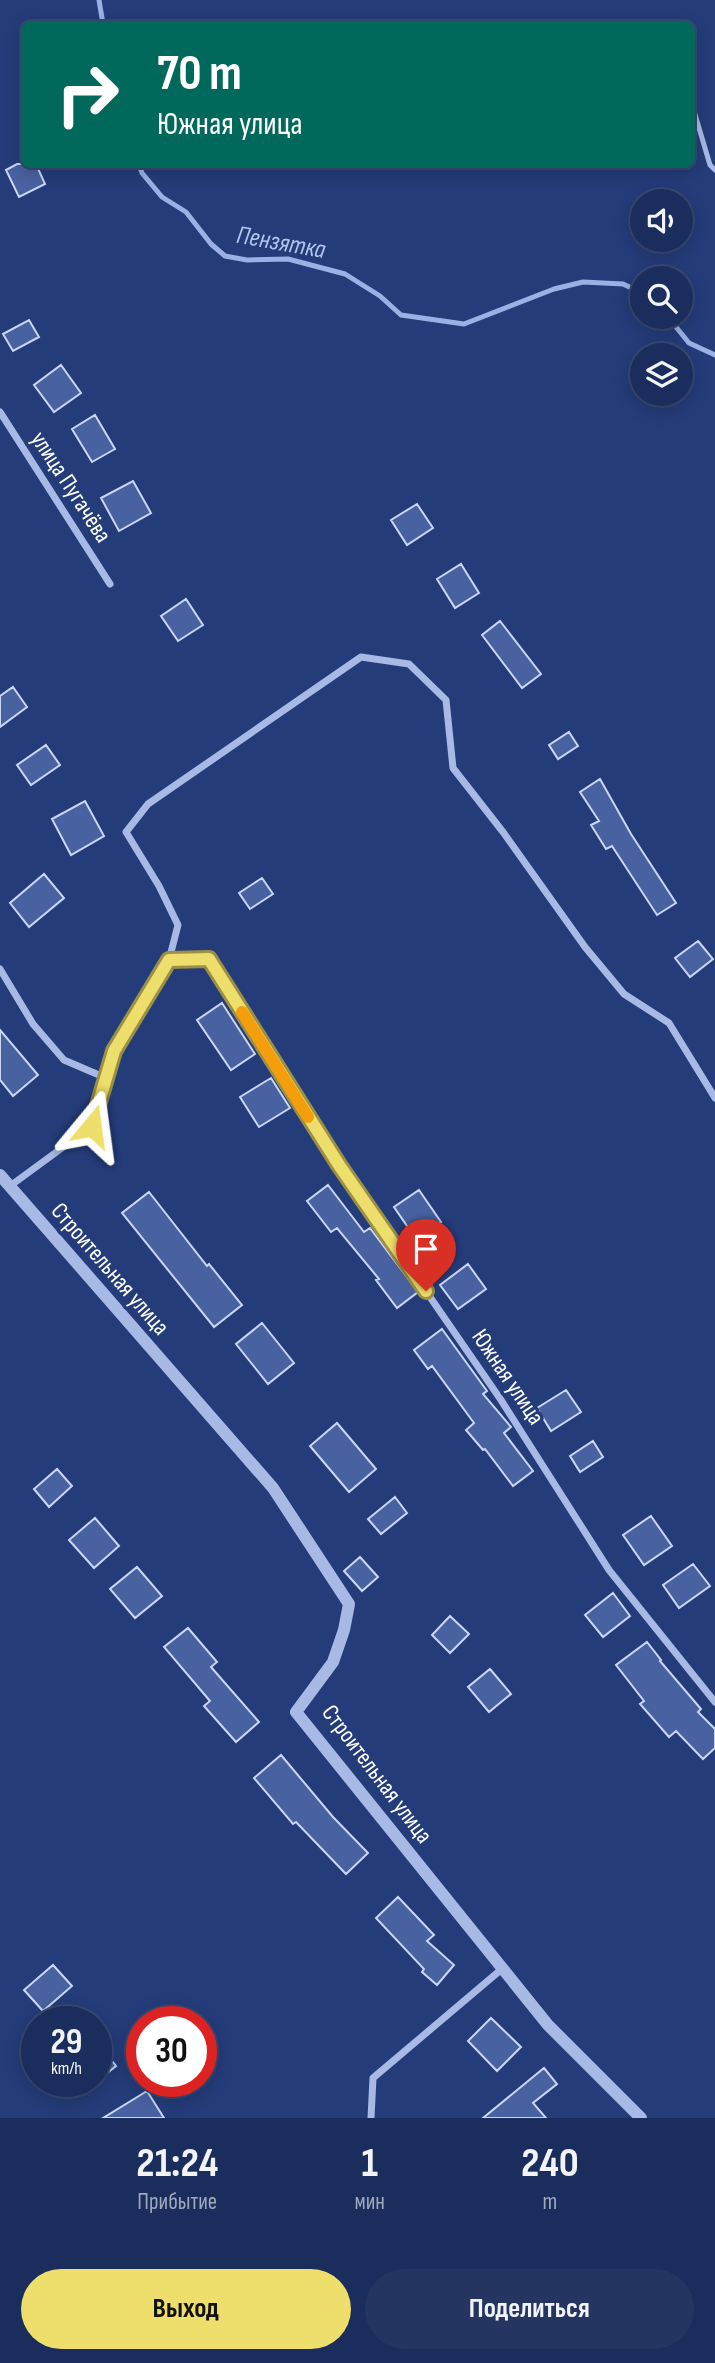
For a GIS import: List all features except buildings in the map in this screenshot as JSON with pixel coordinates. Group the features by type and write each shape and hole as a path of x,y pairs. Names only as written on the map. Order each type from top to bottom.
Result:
{"street":[{"name":"улица Пугачёва","path":"0,412 110,584"},
{"path":"10,1186 92,1126 114,1051 169,960 178,925 159,886 126,832 148,804 361,657 409,664 446,700 453,768 503,832 585,947 624,994 668,1023 715,1098"},
{"name":"Южная улица","path":"169,960 209,959 339,1165 501,1400 609,1570 715,1702"},
{"path":"0,969 33,1024 64,1060 106,1078"},
{"name":"Строительная улица","path":"0,1175 274,1488 349,1604 333,1662 296,1712 548,2025 640,2118"},
{"path":"371,2118 373,2078 503,1968"}],"lane":[{"path":"695,114 710,165 715,170"}],"waterway":[{"name":"Пензятка","path":"99,0 102,21"},
{"name":"Пензятка","path":"140,168 162,197 186,212 211,244 225,256 247,260 288,259 345,274 380,296 401,315 464,324 554,289 583,282 623,284 630,287"},
{"name":"Пензятка","path":"678,329 689,343 715,355"}],"slow traffic":[{"path":"242,1012 308,1117"}],"route":[{"path":"92,1126 114,1051 169,960 209,959 339,1165 426,1291"}]}
